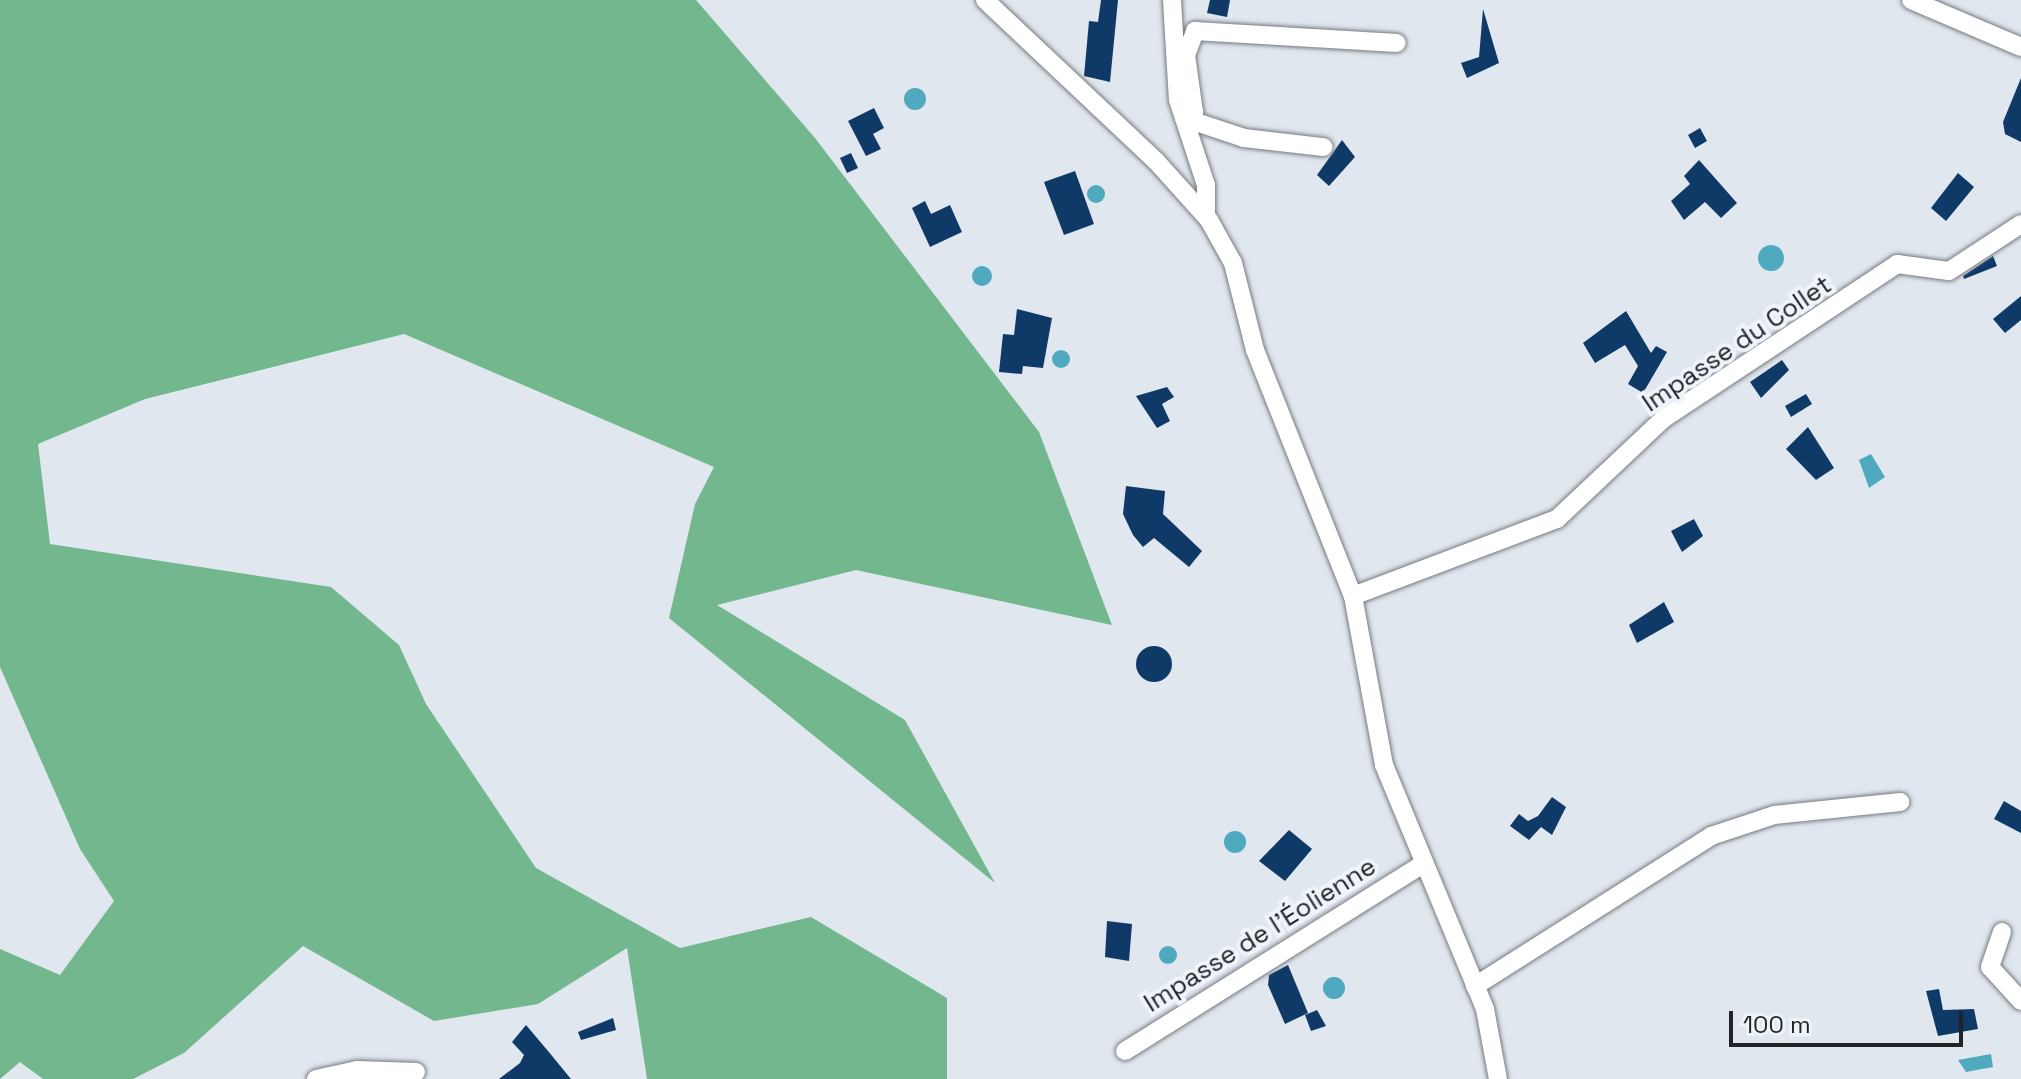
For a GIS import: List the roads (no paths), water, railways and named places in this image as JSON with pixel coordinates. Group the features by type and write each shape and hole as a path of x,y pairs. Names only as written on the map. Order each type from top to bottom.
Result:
{"street":[{"path":"985,0 1206,216 1233,263 1255,350 1353,596 1384,765 1475,986 1498,1079"},
{"path":"1172,0 1170,32 1184,118 1206,185 1206,216"},
{"path":"1911,0 2021,47"},
{"path":"1184,118 1194,112 1186,55 1195,31 1397,43"},
{"path":"1184,118 1244,138 1323,147"},
{"name":"Impasse du Collet","path":"1353,596 1557,519 1663,419 1897,264 1949,271 2021,224"},
{"path":"1475,986 1711,836 1774,815 1900,802"},
{"name":"Impasse de l'Éolienne","path":"1125,1051 1423,864"},
{"path":"2002,932 1990,967 2021,1001"},
{"path":"316,1079 357,1070 416,1072"}],"water":[{"path":"915,88 923,91 926,99 923,107 915,110 907,107 904,99 907,91"},
{"path":"1096,185 1105,194 1096,203 1087,194"},
{"path":"1771,245 1780,249 1784,258 1780,267 1771,271 1762,267 1758,258 1762,249"},
{"path":"982,266 989,269 992,276 989,283 982,286 975,283 972,276 975,269"},
{"path":"1057,350 1065,350 1070,359 1068,366 1057,368 1052,363 1052,355"},
{"path":"1871,454 1885,477 1869,488 1859,460"},
{"path":"1235,831 1246,842 1235,853 1224,842"},
{"path":"1168,946 1177,955 1168,964 1159,955"},
{"path":"1334,977 1342,980 1345,988 1342,996 1334,999 1326,996 1323,988 1326,980"},
{"path":"1991,1054 1993,1067 1966,1072 1958,1060"}]}
